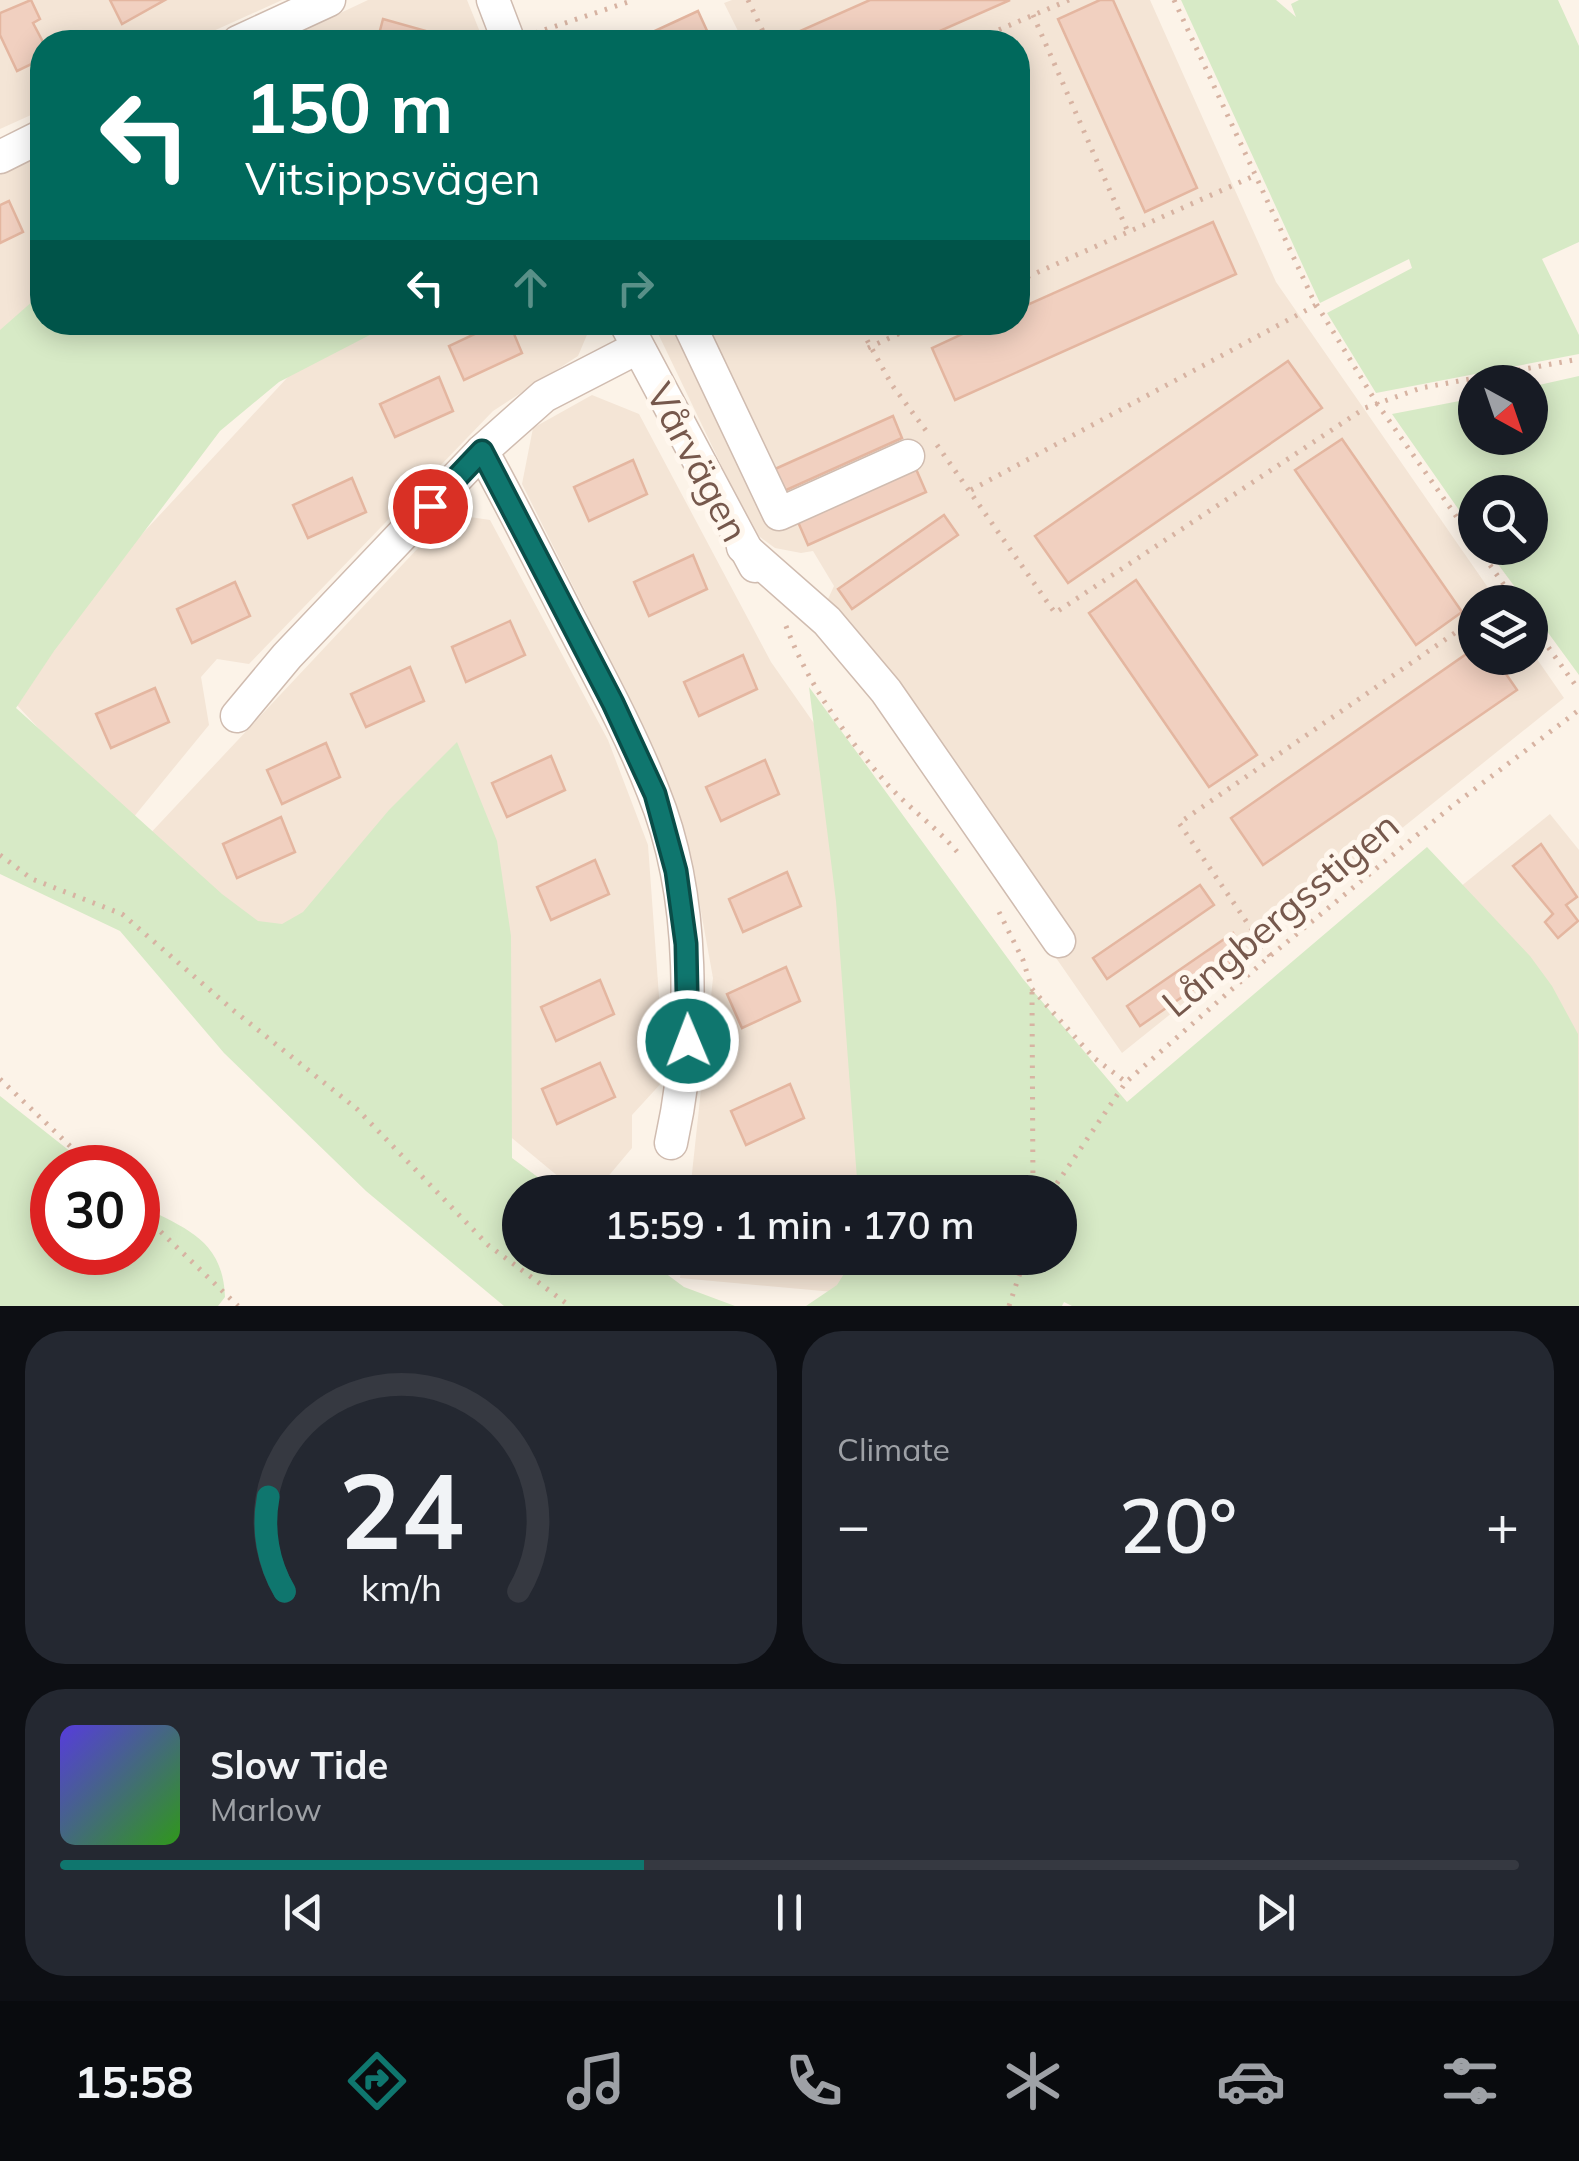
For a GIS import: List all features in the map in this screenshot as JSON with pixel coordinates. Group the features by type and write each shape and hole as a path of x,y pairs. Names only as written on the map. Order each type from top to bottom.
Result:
{"street":[{"path":"264,30 329,0"},
{"path":"493,0 504,30"},
{"path":"0,158 30,142"},
{"path":"237,716 287,656 482,451 544,396 631,335"},
{"name":"Vårvägen","path":"631,335 743,547 776,600"},
{"path":"694,335 780,514 908,456"},
{"path":"482,451 613,703 655,794 676,871 686,944 688,1041 671,1143"},
{"path":"743,547 827,621 886,691 1058,940"}],"path":[{"path":"545,30 634,0"},
{"path":"748,0 762,30"},
{"path":"998,30 1069,0"},
{"path":"1174,0 1316,305 1376,402 1458,520"},
{"path":"1033,15 1128,232"},
{"path":"1030,276 1254,176"},
{"path":"971,490 1316,305"},
{"path":"862,335 1054,612 1376,402 1439,384 1579,359"},
{"path":"868,348 896,335"},
{"path":"776,600 801,663 881,778 932,823 964,860"},
{"path":"1270,956 1179,822 1458,630"},
{"path":"1548,647 1579,690"},
{"path":"1576,713 1579,725"},
{"name":"Långbergsstigen","path":"1063,1175 1126,1082 1270,956 1451,807 1576,713"},
{"path":"0,855 32,879 122,914 232,1010 356,1109 488,1246 570,1306"},
{"path":"997,907 1023,960 1032,989 1033,1175"},
{"path":"1032,989 1094,1058 1126,1082"},
{"path":"0,1079 69,1145"},
{"path":"160,1231 238,1306"},
{"path":"1009,1306 1020,1275"}],"shaded area":[{"path":"0,0 282,0 216,30 30,30 30,115 0,129"},
{"path":"368,0 467,0 479,30 304,30"},
{"path":"732,0 1150,0 1276,282 1458,544 1458,565 1472,565 1486,585 1458,585 1458,675 1548,675 1564,698 1122,1053 875,697 815,627 834,586 813,551 775,548 756,534 659,335 1030,335 1030,30 738,30 724,3"},
{"path":"30,160 30,335 35,335 0,402 0,174"},
{"path":"327,335 587,335 578,356 493,411 249,664 217,659 201,677 209,725 128,824 0,687"},
{"path":"592,395 639,414 771,662 982,963 958,1175 692,1175 713,978 691,856 646,732 522,484 533,428"},
{"path":"450,514 490,520 608,740 648,845 665,1079 632,1115 632,1148 609,1175 556,1175 443,1081 266,953 145,839"},
{"path":"1550,814 1579,850 1579,1306 1412,926"},
{"path":"680,1275 947,1275 944,1302 680,1278"}],"green space":[{"path":"1181,0 1276,0 1296,17 1291,4 1299,0 1558,0 1579,46 1579,242 1542,259 1579,335 1579,354 1522,365 1458,365 1458,377 1376,393 1327,313 1412,268 1409,259 1320,303"},
{"path":"30,304 30,335 370,335 279,382 220,431 54,651 16,708 222,894 258,921 282,924 303,912 389,810 457,742 497,841 511,936 512,1158 535,1175 502,1175 502,1275 668,1275 684,1287 735,1306 504,1306 366,1191 224,1053 120,931 0,874 0,330"},
{"path":"1579,376 1579,675 1548,633 1548,585 1513,585 1499,565 1548,565 1548,475 1458,475 1458,509 1392,414 1458,401 1458,455 1548,455 1548,383"},
{"path":"809,687 1023,979 1127,1102 1427,847 1530,956 1552,986 1578,1034 1579,1306 1072,1306 1064,1302 1062,1306 806,1306 837,1285 843,1275 1077,1275 1077,1175 857,1175 836,901"},
{"path":"0,1096 62,1145 30,1145 30,1275 160,1275 160,1215 185,1228 208,1248 223,1277 225,1297 218,1306 0,1306"}],"building":[{"path":"31,0 40,19 33,23 37,30 30,30 30,65 17,71 0,35 0,13"},
{"path":"110,0 165,0 122,24"},
{"path":"870,0 1010,0 942,30 802,30"},
{"path":"1100,0 1113,0 1197,188 1145,212 1058,19"},
{"path":"698,11 707,30 657,30"},
{"path":"383,19 422,30 380,30"},
{"path":"9,201 23,232 0,243 0,205"},
{"path":"1213,222 1236,274 955,400 932,348 960,335 1030,335 1030,304"},
{"path":"472,335 514,335 522,353 464,380 449,346"},
{"path":"1288,361 1322,408 1068,583 1035,536"},
{"path":"439,377 453,411 395,437 380,404"},
{"path":"893,416 902,438 784,491 775,469"},
{"path":"1342,439 1458,606 1458,615 1416,645 1295,470"},
{"path":"633,460 647,494 589,521 574,487"},
{"path":"916,469 926,492 808,545 798,522"},
{"path":"352,478 366,512 308,538 293,505"},
{"path":"944,515 958,535 852,609 838,589"},
{"path":"693,555 707,589 649,616 634,582"},
{"path":"1136,580 1257,755 1209,787 1089,613"},
{"path":"235,582 250,616 192,643 177,609"},
{"path":"510,621 525,655 466,682 452,647"},
{"path":"743,655 757,689 699,716 684,682"},
{"path":"1458,660 1458,675 1507,675 1517,690 1263,865 1231,818"},
{"path":"410,667 424,701 366,727 351,694"},
{"path":"155,688 169,722 111,748 96,714"},
{"path":"326,743 340,777 282,804 267,770"},
{"path":"551,756 565,790 507,817 492,783"},
{"path":"765,760 779,794 721,821 706,787"},
{"path":"281,817 295,852 237,878 223,844"},
{"path":"1541,844 1577,897 1566,905 1578,921 1558,938 1545,922 1553,914 1513,866"},
{"path":"595,860 609,894 551,920 537,887"},
{"path":"787,872 801,906 743,932 729,899"},
{"path":"1200,885 1214,905 1107,979 1093,958"},
{"path":"1233,933 1246,953 1140,1026 1127,1006"},
{"path":"786,967 800,1001 742,1028 727,994"},
{"path":"600,980 614,1014 556,1041 541,1007"},
{"path":"600,1063 615,1097 557,1124 542,1089"},
{"path":"790,1084 804,1118 746,1145 731,1111"}],"route":[{"path":"430,506 482,451 613,703 655,794 676,871 686,944 688,1041"}]}
